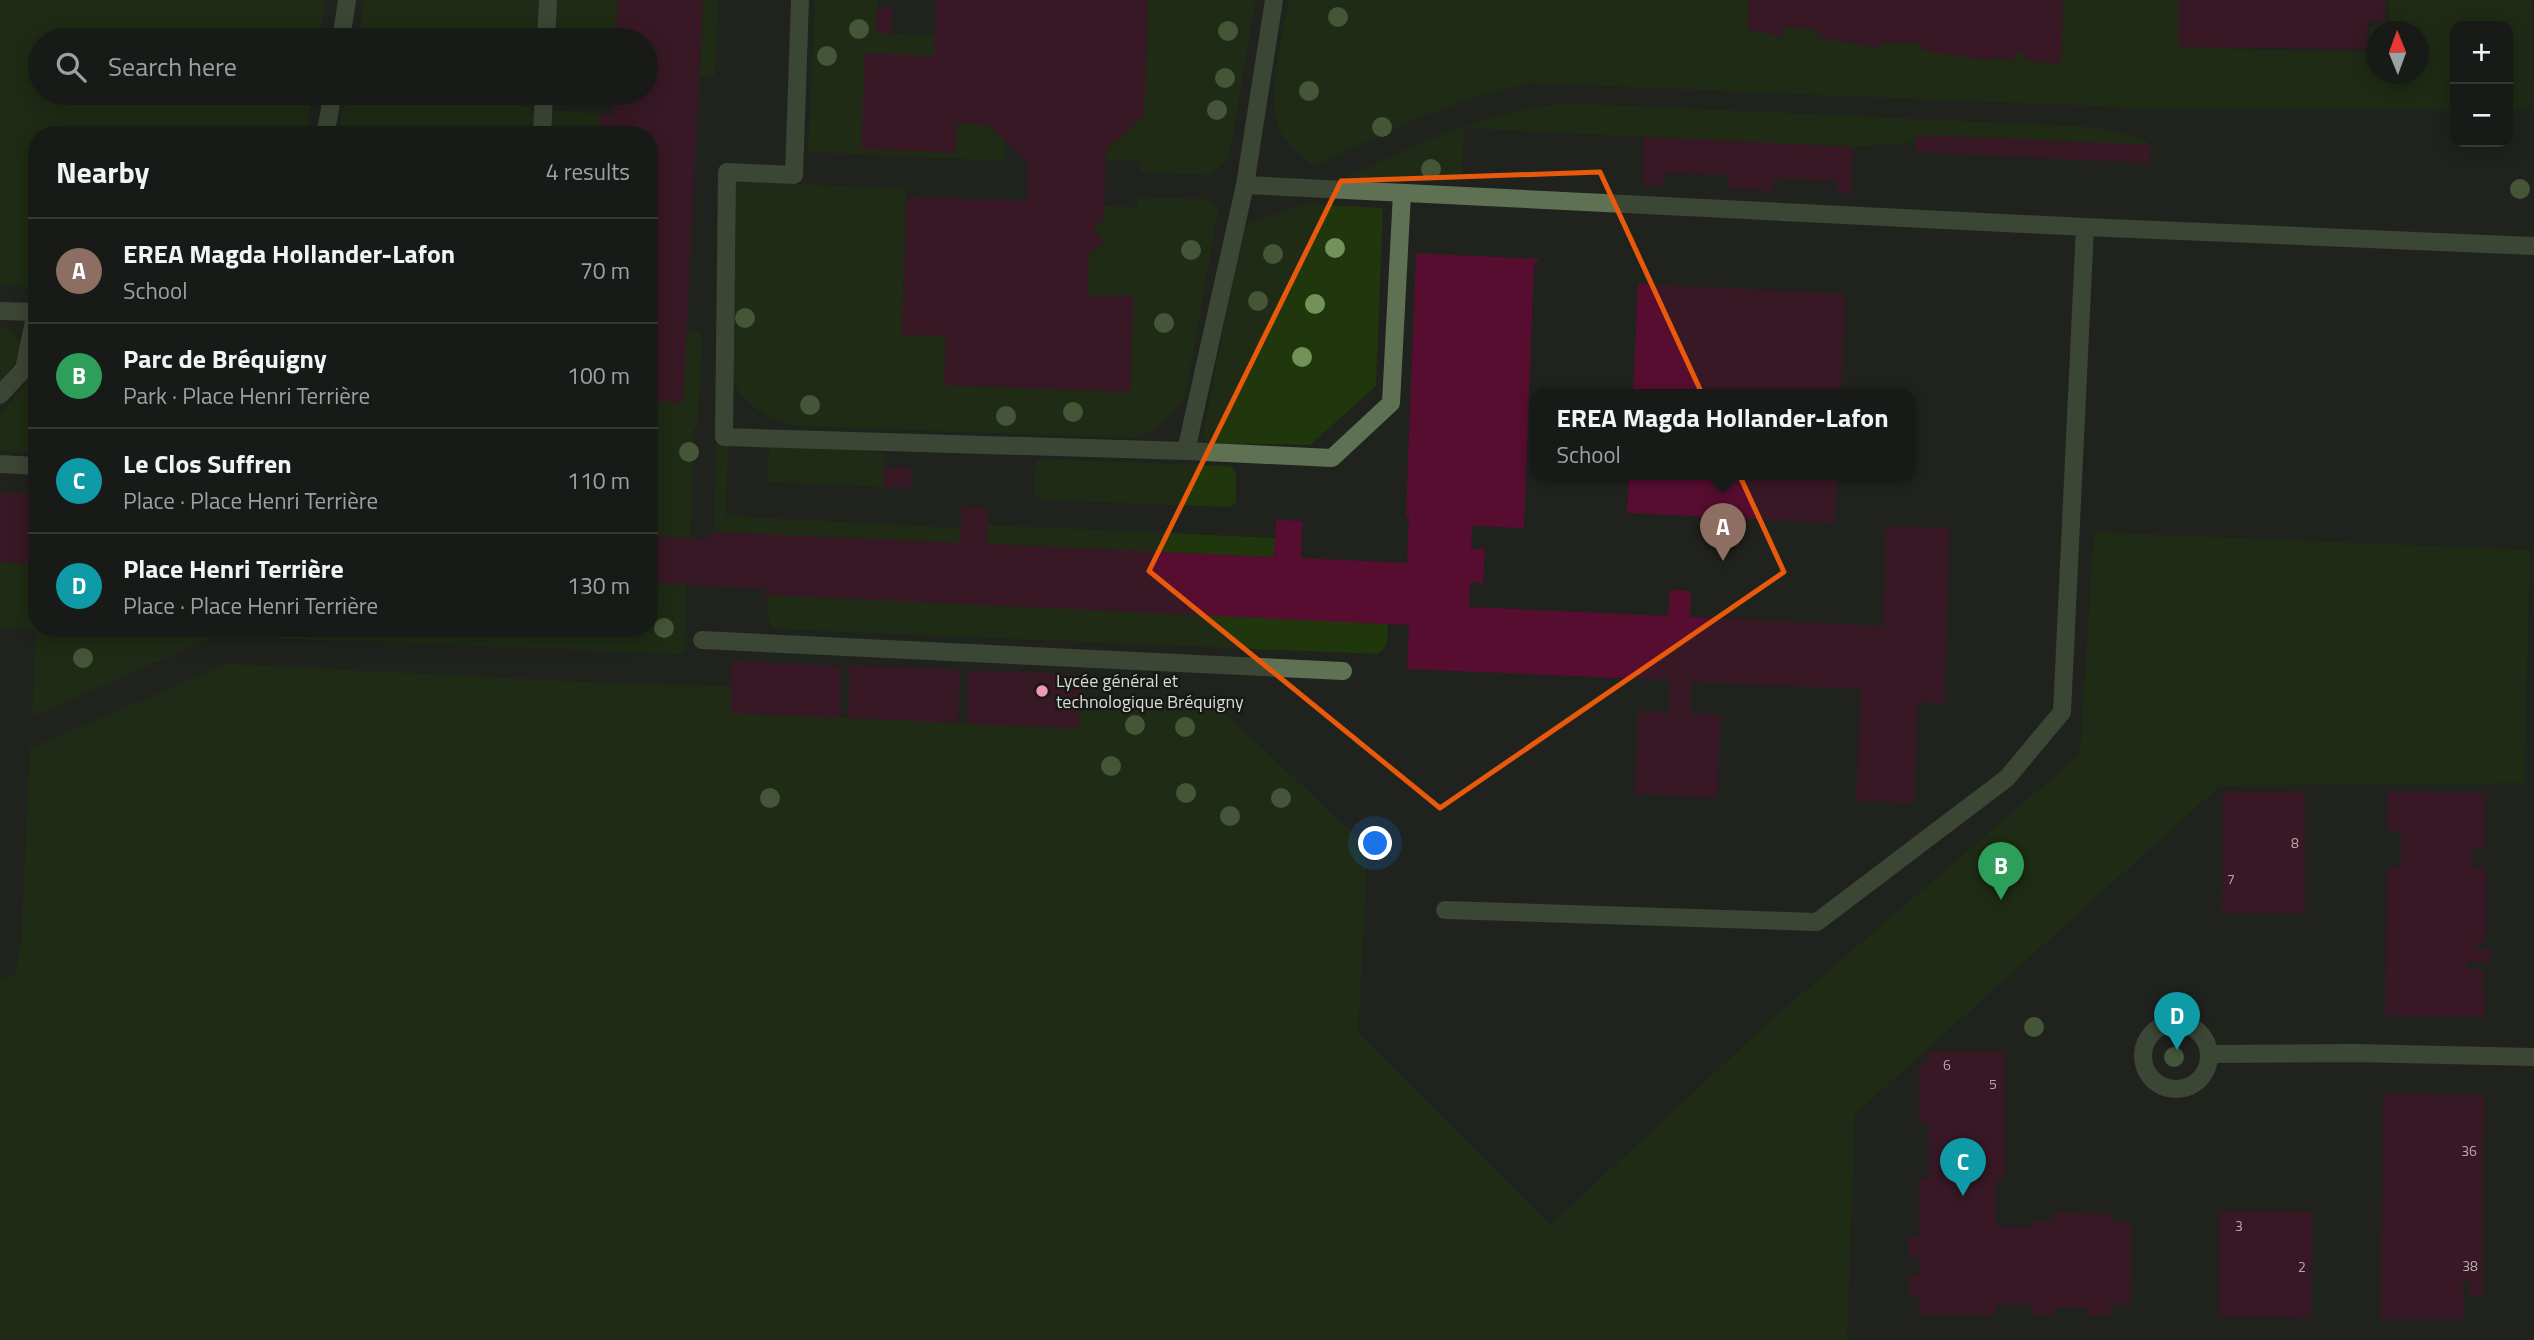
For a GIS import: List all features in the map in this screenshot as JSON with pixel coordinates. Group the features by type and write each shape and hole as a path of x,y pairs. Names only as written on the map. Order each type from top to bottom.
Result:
{"street":[{"path":"343,28 347,0"},
{"path":"547,28 548,0"},
{"path":"800,0 794,175 727,172 724,437 1332,458 1391,403 1402,193"},
{"path":"1186,451 1245,185 1274,0"},
{"path":"327,126 331,105"},
{"path":"542,126 543,105"},
{"path":"1245,185 2085,227 2534,246"},
{"path":"1445,911 1817,922 2007,778 2062,712 2085,227"},
{"path":"0,311 28,312"},
{"path":"0,395 24,369 28,351"},
{"path":"0,464 28,466"},
{"path":"702,640 1343,671"},
{"path":"2209,1054 2354,1053 2534,1057"}],"highlighted area":[{"path":"1600,172 1784,572 1440,808 1149,571 1341,181"}],"green space":[{"path":"0,0 325,0 322,28 28,28 28,105 310,105 307,126 28,126 28,286 0,284"},
{"path":"364,0 539,0 538,28 360,28"},
{"path":"556,0 618,0 617,28 555,28"},
{"path":"703,0 718,0 715,77 700,76"},
{"path":"815,0 877,0 877,33 935,36 934,56 865,54 956,152 957,123 989,125 1005,140 1004,161 808,152"},
{"path":"1148,0 1256,0 1230,151 1222,165 1208,175 1140,172 1140,159 1105,161 1106,149 1144,116"},
{"path":"1289,0 1748,0 1748,29 1781,36 1782,27 1818,30 1818,37 1880,48 1880,43 1921,43 1922,50 1989,61 1990,57 2012,61 2016,52 2026,54 2026,60 2061,64 2063,0 2179,0 2180,47 2366,53 2366,84 2429,84 2429,21 2390,21 2389,0 2532,0 2530,109 2513,109 2513,21 2450,21 2450,109 2165,109 1531,83 1474,97 1411,121 1315,166 1287,142 1276,118 1274,86"},
{"path":"1565,103 2092,127 2141,138 2151,145 1917,135 1916,142 1853,147 1464,128 1462,179 1347,177 1453,131 1508,114"},
{"path":"346,105 522,105 531,108 535,116 534,126 340,126"},
{"path":"553,111 600,114 599,126 552,126"},
{"path":"733,181 906,189 902,334 946,336 944,385 1130,392 1133,296 1088,295 1089,253 1103,241 1093,229 1104,218 1104,206 1137,207 1138,197 1205,199 1217,208 1217,214 1187,389 1183,398 1159,426 1133,438 799,426 775,420 747,402 729,371"},
{"path":"1307,204 1383,208 1376,386 1310,445 1205,441 1203,435 1242,231 1249,222"},
{"path":"0,327 13,331 20,345 16,361 0,384"},
{"path":"686,331 698,331 702,336 698,426 693,430 691,538 658,536 658,401 683,402"},
{"path":"28,381 28,453 0,451 0,415"},
{"path":"716,444 728,445 726,516 961,528 960,543 714,532"},
{"path":"771,447 868,450 884,455 883,487 771,482 767,480"},
{"path":"1044,459 1230,466 1236,473 1236,502 1229,507 1041,500 1034,494 1035,466 1037,461"},
{"path":"987,525 1275,538 1274,557 987,544"},
{"path":"2094,532 2530,550 2524,783 2220,786 1855,1114 1847,1340 0,1340 0,980 15,974 21,945 30,748 227,664 627,684 732,686 732,713 1078,728 1081,696 1215,703 1368,848 1358,1032 1550,1225 1777,1015 2080,754"},
{"path":"0,562 28,564 28,630 0,628"},
{"path":"658,584 687,585 684,654 241,637 658,637"},
{"path":"769,595 1388,623 1388,636 1386,645 1377,654 777,629 768,618"},
{"path":"36,637 213,637 32,717"}],"building":[{"path":"618,0 703,0 683,403 658,402 658,126 599,126 600,114 613,115 613,105 658,105 658,28 617,28"},
{"path":"936,0 1148,0 1144,116 1106,149 1104,218 1093,229 1104,241 1089,253 1088,295 1134,296 1130,392 944,385 946,336 902,335 907,197 1027,201 1028,163 989,125 957,123 956,153 861,149 865,53 934,56"},
{"path":"1748,0 2063,0 2061,64 2025,60 2026,54 2016,52 2013,61 1990,57 1989,61 1921,50 1921,43 1880,43 1881,48 1818,37 1818,30 1782,27 1782,37 1748,29"},
{"path":"2179,0 2385,0 2385,21 2366,21 2366,49 2179,47"},
{"path":"877,8 892,8 891,34 876,33"},
{"path":"1916,135 2151,145 2150,163 1915,152"},
{"path":"1644,137 1853,147 1851,194 1838,193 1838,181 1774,178 1773,191 1728,188 1728,175 1663,173 1663,186 1642,185"},
{"path":"1416,253 1538,259 1538,262 1534,262 1524,528 1472,526 1471,549 1485,549 1483,583 1470,582 1469,607 1668,616 1670,590 1691,591 1690,617 1883,626 1886,526 1950,528 1944,703 1918,702 1914,803 1856,801 1861,689 1692,682 1690,714 1721,714 1717,798 1635,794 1638,711 1669,713 1670,680 1407,669 1409,625 769,595 765,597 766,589 658,583 658,536 710,539 710,532 714,532 960,543 962,507 988,508 987,544 1274,557 1276,520 1302,521 1301,558 1407,563 1409,516 1406,516"},
{"path":"1638,284 1846,294 1841,389 1633,389"},
{"path":"884,467 911,468 911,488 883,487"},
{"path":"1629,480 1837,480 1835,523 1627,513"},
{"path":"0,492 28,494 28,564 0,562"},
{"path":"732,661 841,666 839,718 731,713"},
{"path":"850,665 960,670 958,723 848,718"},
{"path":"968,670 1082,675 1079,728 967,724"},
{"path":"2223,792 2305,792 2305,914 2222,913"},
{"path":"2387,792 2486,793 2484,849 2473,848 2473,867 2486,867 2486,942 2477,942 2477,949 2490,949 2489,962 2467,962 2467,969 2483,969 2485,1017 2385,1016 2387,867 2401,867 2401,831 2387,831"},
{"path":"1928,1052 2005,1052 2005,1179 1996,1180 1996,1226 2033,1227 2033,1221 2053,1221 2053,1213 2111,1214 2111,1222 2131,1222 2130,1305 2110,1305 2111,1316 2088,1316 2088,1308 2054,1308 2054,1316 2032,1315 2032,1305 1996,1305 1995,1315 1919,1315 1919,1295 1909,1295 1909,1275 1919,1275 1920,1257 1909,1257 1909,1236 1919,1236 1919,1179 1929,1179 1929,1122 1919,1122 1919,1063 1929,1063"},
{"path":"2383,1094 2484,1095 2483,1295 2470,1296 2470,1281 2463,1281 2464,1319 2381,1319"},
{"path":"2220,1211 2312,1212 2311,1318 2219,1317"}],"place":[{"name":"EREA Magda Hollander-Lafon","path":"1723,561"},
{"name":"Lycée général et technologique Bréquigny","path":"1042,691"},
{"name":"Parc de Bréquigny","path":"2001,900"},
{"name":"Place Henri Terrière","path":"2177,1050"},
{"name":"Le Clos Suffren","path":"1963,1196"}]}
